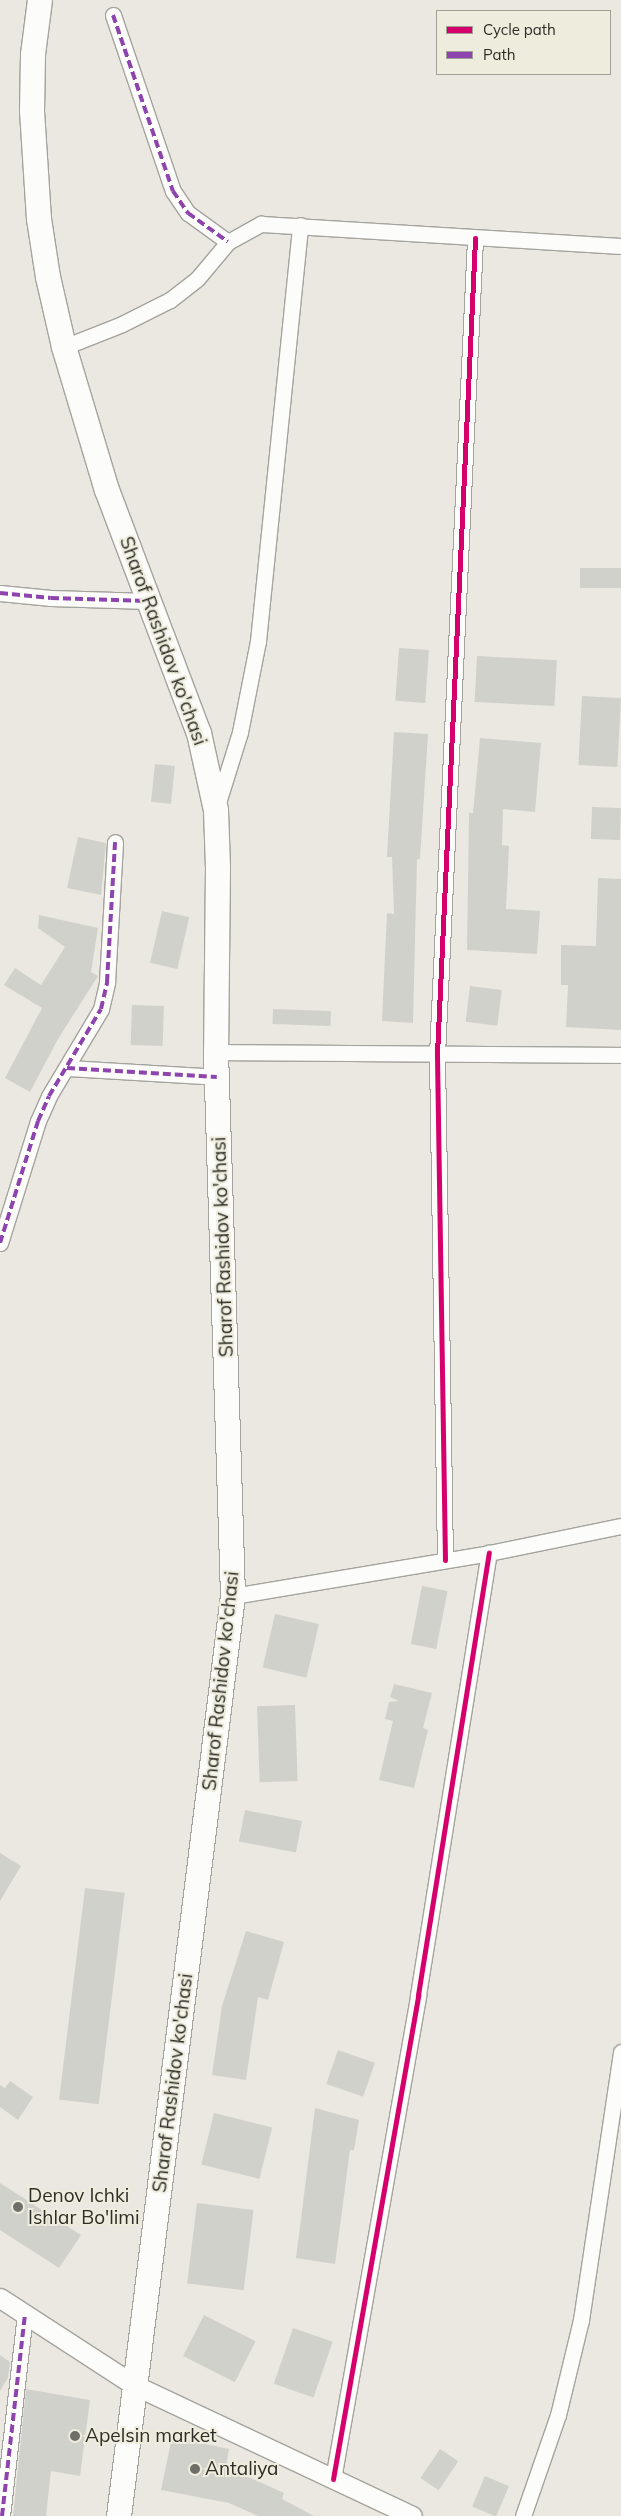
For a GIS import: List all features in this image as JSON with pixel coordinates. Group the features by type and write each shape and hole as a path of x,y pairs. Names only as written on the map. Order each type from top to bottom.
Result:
{"main road":[{"name":"Sharof Rashidov ko'chasi","path":"40,0 33,55 35,167 40,229 64,347 107,490 148,600 188,698 209,770 216,810 216,1052 234,1596 119,2516"}],"street":[{"path":"113,15 173,191 188,212 228,242"},
{"path":"64,347 122,324 170,300 197,279 228,242 248,228 261,224 621,246"},
{"path":"216,810 238,740 258,641 300,226"},
{"path":"445,1560 437,1054 475,238"},
{"path":"0,593 51,598 148,600"},
{"path":"0,1243 38,1121 101,1009 107,982 115,842"},
{"path":"216,1052 621,1056"},
{"path":"67,1068 217,1076"},
{"path":"234,1596 489,1553 621,1526"},
{"path":"333,2479 418,1995 489,1553"},
{"path":"523,2516 558,2416 581,2320 621,2052"},
{"path":"0,2298 134,2385 412,2516"},
{"path":"2,2516 4,2454 25,2314"}],"building":[{"path":"580,568 621,568 621,588 580,588"},
{"path":"399,648 429,650 425,703 395,701"},
{"path":"477,656 557,660 554,706 475,702"},
{"path":"582,696 621,698 617,767 578,765"},
{"path":"394,732 428,734 420,859 417,859 413,1023 382,1021 387,913 394,914 392,857 387,857"},
{"path":"480,738 541,743 535,812 503,809 502,845 509,846 506,909 540,911 537,954 467,950 469,813 473,813"},
{"path":"155,764 175,766 171,804 151,802"},
{"path":"592,807 621,808 620,840 591,839"},
{"path":"78,837 106,843 101,895 67,888"},
{"path":"598,878 621,879 621,1030 566,1027 568,985 561,985 561,945 596,946"},
{"path":"162,911 189,917 177,969 150,963"},
{"path":"39,915 98,928 91,972 98,976 58,1039 30,1092 5,1078 42,1008 4,985 15,968 41,985 65,947 38,928"},
{"path":"470,986 502,990 497,1026 466,1022"},
{"path":"132,1005 164,1006 163,1046 131,1045"},
{"path":"273,1009 331,1011 330,1026 272,1024"},
{"path":"422,1586 448,1591 436,1649 411,1644"},
{"path":"275,1614 319,1624 306,1678 263,1668"},
{"path":"394,1684 432,1693 423,1728 428,1730 414,1788 379,1780 393,1721 385,1719 389,1702 399,1701 390,1697"},
{"path":"295,1705 298,1781 260,1782 257,1706"},
{"path":"245,1810 302,1821 296,1852 239,1841"},
{"path":"0,1853 21,1866 0,1901"},
{"path":"85,1888 125,1893 99,2104 59,2099"},
{"path":"246,1931 284,1942 268,2000 258,1997 246,2080 212,2075 222,2006"},
{"path":"338,2050 375,2063 363,2097 326,2084"},
{"path":"10,2081 33,2097 18,2120 0,2107 0,2085 5,2088"},
{"path":"315,2108 359,2120 354,2150 350,2150 335,2264 296,2258"},
{"path":"214,2113 272,2128 259,2179 201,2164"},
{"name":"Denov Ichki Ishlar Bo'limi","path":"0,2183 81,2235 59,2268 0,2230"},
{"path":"197,2203 254,2210 244,2290 187,2283"},
{"path":"204,2315 256,2341 235,2382 183,2356"},
{"path":"293,2328 333,2342 314,2397 274,2384"},
{"path":"0,2355 10,2362 8,2378 0,2391"},
{"path":"26,2389 90,2400 80,2476 51,2471 46,2516 13,2516"},
{"path":"172,2437 229,2449 226,2467 284,2493 282,2499 314,2516 258,2516 229,2503 161,2490"},
{"path":"440,2449 458,2461 439,2490 420,2478"},
{"path":"485,2476 509,2486 496,2516 472,2506"}],"marked path":[{"path":"113,15 173,191 188,213 228,242"},
{"path":"0,593 51,598 148,601"},
{"path":"0,1243 38,1121 49,1096 101,1009 107,982 115,842"},
{"path":"67,1068 217,1077"},
{"path":"2,2516 25,2315"}],"cycle path":[{"path":"445,1560 437,1054 475,238"},
{"path":"333,2479 418,1995 489,1553"}],"place":[{"name":"Denov Ichki Ishlar Bo'limi","path":"18,2207"},
{"name":"Apelsin market","path":"75,2436"},
{"name":"Antaliya","path":"195,2469"}]}
